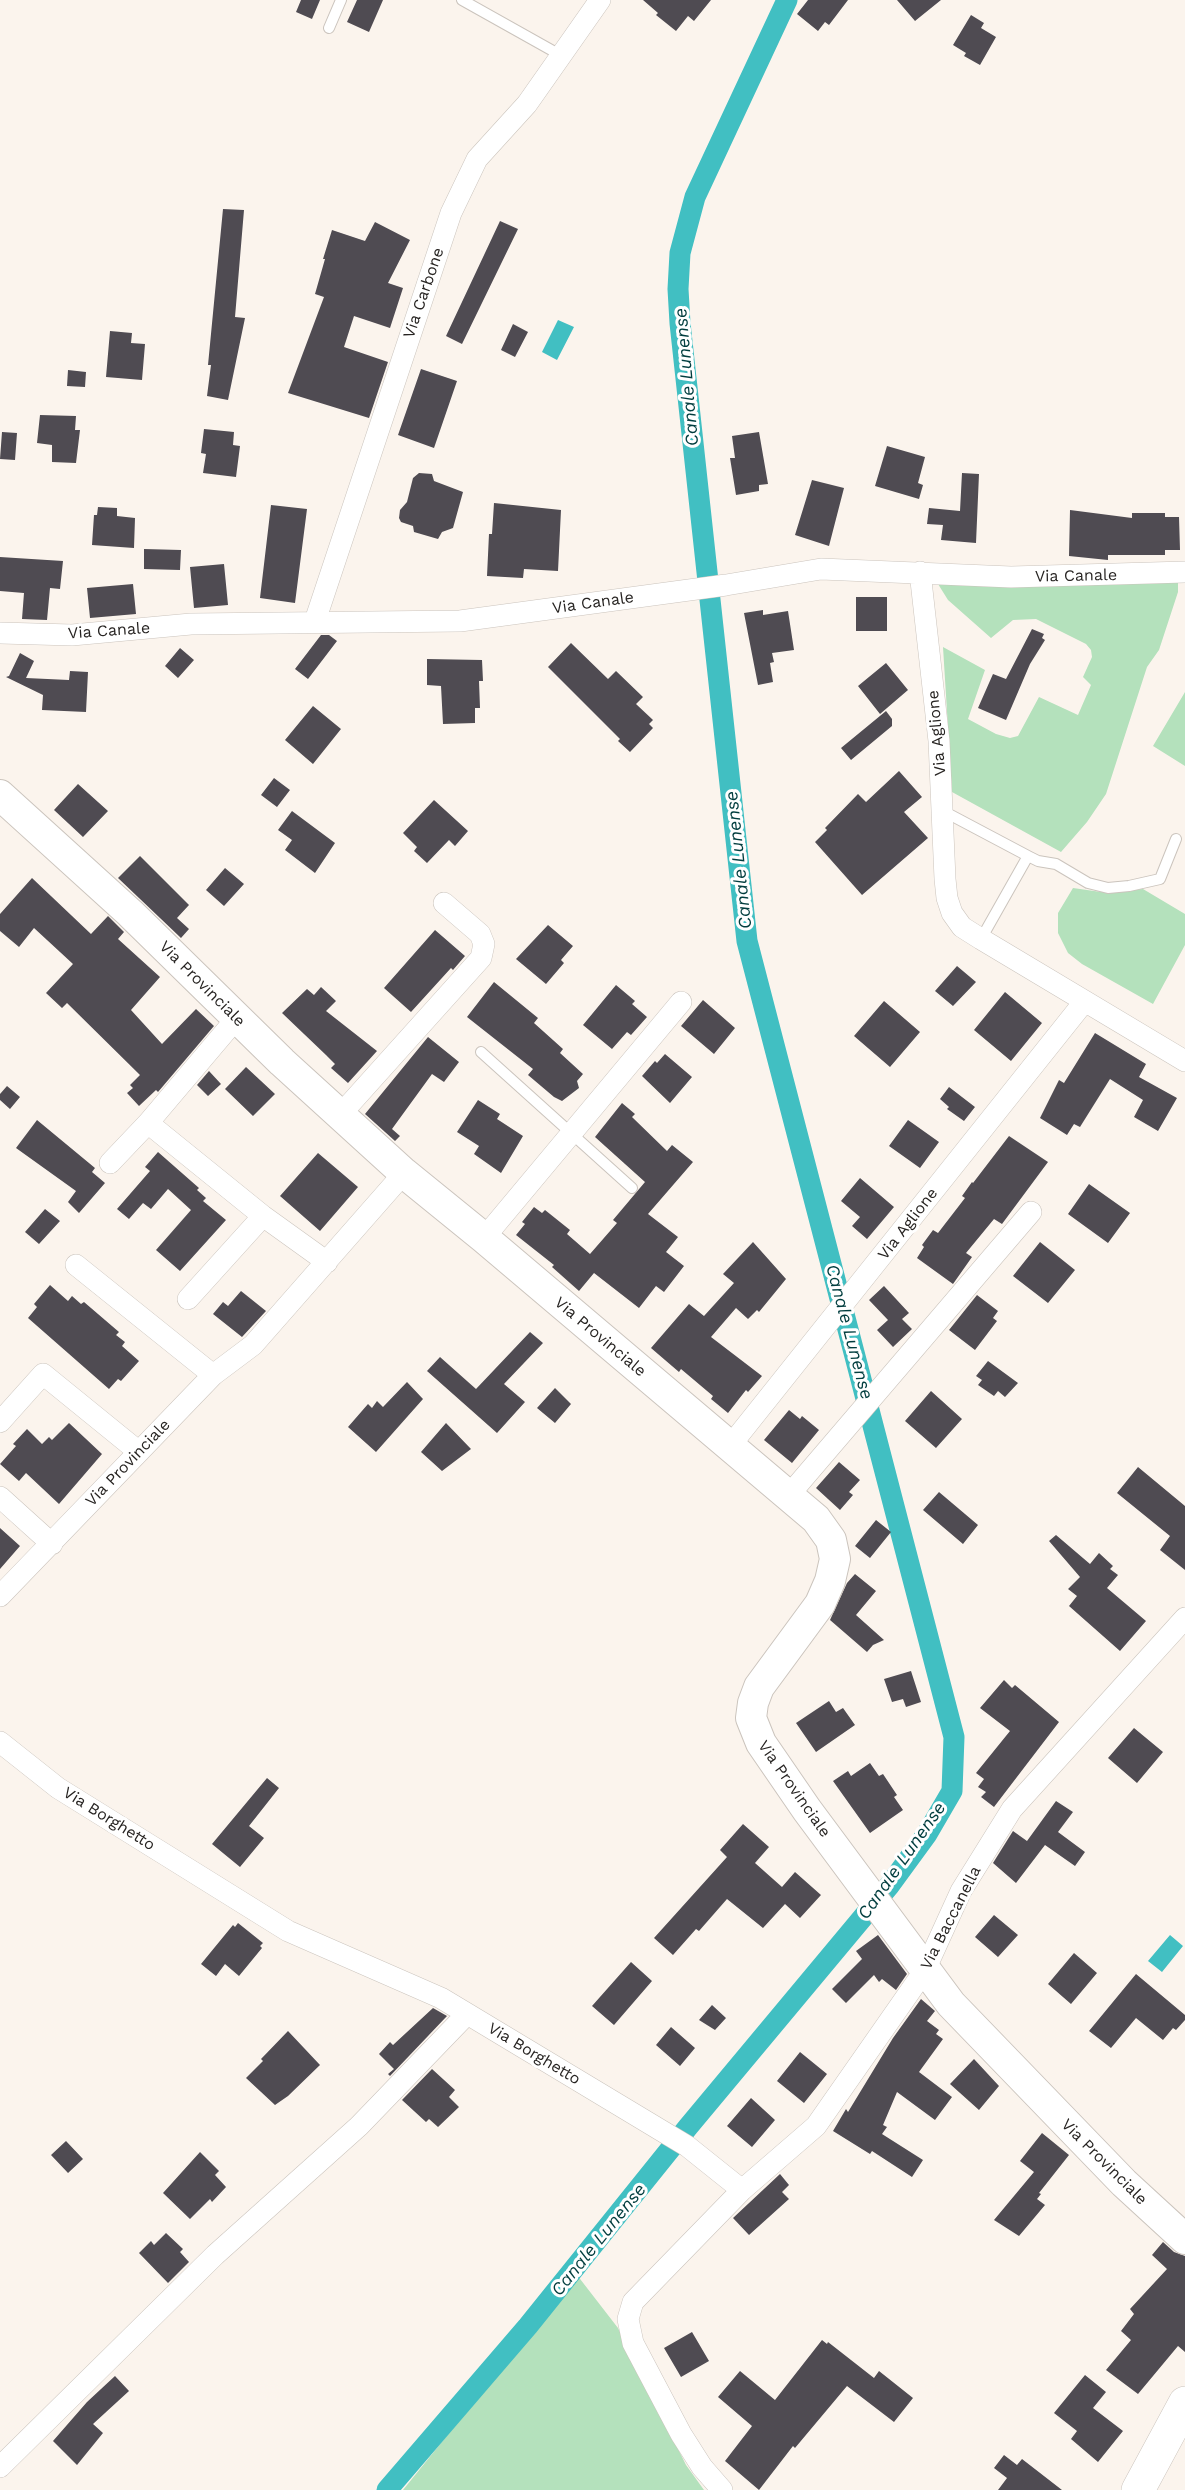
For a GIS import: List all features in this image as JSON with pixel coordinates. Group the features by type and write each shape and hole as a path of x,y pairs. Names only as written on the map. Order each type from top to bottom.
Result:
{"main road":[{"path":"1138,2490 1185,2403"}],"street":[{"name":"Via Carbone","path":"315,621 451,213 477,159 527,104 600,0"},
{"name":"Via Canale","path":"0,633 72,635 191,624 460,621 726,585 821,569 1011,577 1185,572"},
{"name":"Via Aglione","path":"920,572 939,741 947,898 952,913 962,927 1185,1061"},
{"name":"Via Provinciale","path":"0,795 130,913 237,1019 404,1173 816,1519 831,1540 835,1558 830,1581 820,1604 759,1687 753,1703 752,1718 760,1743 951,2004 1072,2130 1185,2239"},
{"path":"340,1115 481,958 484,944 480,934 444,903"},
{"path":"484,1238 681,1002"},
{"name":"Via Aglione","path":"730,1446 1084,1002"},
{"path":"110,1163 148,1123 237,1019"},
{"path":"148,1123 263,1216 327,1262"},
{"name":"Via Provinciale","path":"0,1596 213,1375 253,1345 404,1173"},
{"path":"789,1495 1031,1212"},
{"path":"188,1299 263,1216"},
{"path":"76,1265 213,1375"},
{"path":"0,1422 43,1374 139,1452"},
{"path":"0,1497 52,1544"},
{"name":"Via Baccanella","path":"742,2190 816,2126 925,1970 961,1891 1012,1809 1185,1618"},
{"name":"Via Borghetto","path":"0,1742 58,1788 288,1931 441,1998 678,2140 742,2190"},
{"path":"0,2467 215,2255 359,2126 467,2014"},
{"path":"722,2490 702,2468 681,2434 633,2343 628,2319 638,2294 742,2190"}],"lane":[{"path":"329,27 341,0"},
{"path":"462,0 562,56"},
{"path":"943,811 1038,861 1056,864 1088,883 1108,888 1160,879 1176,839"},
{"path":"981,939 1028,856"},
{"path":"481,1052 632,1188"}],"green space":[{"path":"1178,581 1178,592 1159,650 1147,667 1106,794 1087,822 1061,852 952,792 943,647 985,670 968,719 996,734 1010,738 1018,736 1039,697 1078,715 1091,685 1083,677 1092,657 1091,650 1086,644 1036,619 1013,620 991,638 948,600 938,584 1119,584"},
{"path":"1185,692 1185,766 1153,746"},
{"path":"1073,888 1101,892 1143,889 1185,914 1185,945 1153,1004 1082,964 1068,953 1058,933 1058,913"},
{"path":"577,2275 618,2328 686,2465 704,2490 403,2490"}],"water":[{"path":"558,320 574,327 557,360 542,352"},
{"path":"1170,1935 1183,1946 1162,1972 1148,1961"}],"building":[{"path":"301,0 320,0 312,19 296,12"},
{"path":"357,0 383,0 369,32 347,22"},
{"path":"643,0 711,0 694,21 688,16 676,31 656,15 658,13"},
{"path":"808,0 848,0 829,25 825,22 818,31 797,14"},
{"path":"897,0 941,0 915,21"},
{"path":"971,15 984,23 981,28 996,37 980,65 964,56 966,53 953,45"},
{"path":"223,209 244,210 235,317 245,318 228,400 207,396"},
{"path":"500,221 518,229 462,344 446,336"},
{"path":"375,222 410,240 388,283 403,288 390,328 354,316 344,347 388,362 369,418 288,393 324,297 315,294 332,230 365,241"},
{"path":"513,324 528,332 515,357 501,350"},
{"path":"110,331 132,333 131,343 145,344 142,380 106,377"},
{"path":"421,369 457,381 434,448 398,435"},
{"path":"68,370 86,372 85,387 67,386"},
{"path":"40,415 76,416 75,430 80,430 76,463 52,462 52,445 37,443"},
{"path":"204,429 234,432 233,445 240,446 236,477 203,473 206,454 201,453"},
{"path":"2,432 17,433 15,460 0,459"},
{"path":"759,432 768,484 759,485 759,491 736,495 730,458 735,458 732,436"},
{"path":"887,446 925,457 918,483 923,485 919,499 875,486"},
{"path":"419,473 432,474 434,481 463,492 453,528 442,532 438,539 414,532 413,526 401,522 399,518 400,510 407,502 413,478"},
{"path":"962,473 979,474 976,543 941,540 943,525 927,524 929,508 960,511"},
{"path":"812,480 844,488 829,546 795,535"},
{"path":"494,503 561,510 558,571 524,569 523,578 487,576 489,534 492,534"},
{"path":"271,505 307,509 295,603 260,598"},
{"path":"98,507 117,508 117,516 135,518 134,548 92,545 94,515 97,515"},
{"path":"1070,510 1132,518 1132,513 1165,513 1165,517 1179,517 1180,550 1165,550 1165,555 1108,555 1108,560 1069,556"},
{"path":"144,549 181,550 180,570 144,569"},
{"path":"0,557 63,561 60,589 50,588 47,620 22,619 24,593 0,591"},
{"path":"224,564 228,605 194,608 190,567"},
{"path":"133,584 136,614 90,618 87,588"},
{"path":"856,597 887,597 887,631 856,631"},
{"path":"763,610 763,615 788,611 794,650 772,653 774,662 770,663 773,682 758,685 744,613"},
{"path":"1032,629 1044,634 1042,638 1045,640 1030,664 1006,720 978,708 993,674 1006,679"},
{"path":"321,635 329,635 337,641 308,679 295,669"},
{"path":"571,643 608,679 616,671 643,697 636,704 653,720 649,724 653,728 630,752 618,741 620,739 548,667"},
{"path":"180,648 194,660 178,678 165,666"},
{"path":"20,653 34,661 26,678 69,680 70,671 88,672 86,712 42,710 43,695 6,677 9,676"},
{"path":"427,659 482,660 483,681 479,681 480,708 475,708 475,723 443,724 441,686 427,685"},
{"path":"886,663 908,690 880,714 858,686"},
{"path":"313,706 341,729 313,764 285,740"},
{"path":"886,711 892,719 892,726 851,760 841,748"},
{"path":"899,771 922,797 904,812 928,838 862,895 815,842 827,830 825,828 858,794 866,802"},
{"path":"274,778 290,790 277,807 261,795"},
{"path":"78,784 108,811 83,837 54,810"},
{"path":"434,800 468,831 455,846 449,840 427,863 414,851 417,847 403,833"},
{"path":"292,811 335,843 315,873 285,850 292,840 278,830"},
{"path":"140,856 189,905 177,918 189,929 181,938 118,878"},
{"path":"225,868 244,884 224,906 206,890"},
{"path":"32,878 91,934 108,916 124,932 118,939 160,977 131,1010 162,1044 196,1009 214,1026 158,1092 156,1090 139,1106 127,1093 133,1088 130,1085 140,1075 67,1003 62,1008 46,993 73,964 34,928 19,947 0,931 0,914"},
{"path":"548,925 573,946 561,960 564,963 546,984 516,959"},
{"path":"435,930 465,956 411,1012 384,988"},
{"path":"957,966 976,982 953,1006 935,991"},
{"path":"494,982 538,1018 534,1023 563,1049 560,1053 583,1074 577,1081 579,1088 562,1101 528,1075 533,1069 467,1017"},
{"path":"616,985 635,1001 632,1004 647,1017 631,1035 627,1032 612,1049 583,1025"},
{"path":"321,987 336,1001 326,1011 377,1051 348,1083 331,1068 335,1064 282,1013 307,989 314,995"},
{"path":"1005,992 1042,1023 1011,1061 974,1030"},
{"path":"703,1000 735,1028 714,1054 681,1026"},
{"path":"884,1001 920,1032 890,1067 854,1036"},
{"path":"1095,1033 1146,1064 1139,1077 1177,1098 1158,1131 1134,1117 1143,1100 1110,1079 1080,1127 1074,1124 1067,1135 1040,1118 1059,1080 1064,1083"},
{"path":"428,1037 459,1062 444,1082 432,1074 392,1129 400,1136 395,1141 365,1114"},
{"path":"665,1054 692,1077 670,1103 642,1076 655,1061 657,1063"},
{"path":"246,1067 275,1094 253,1116 225,1089"},
{"path":"209,1071 221,1084 208,1096 197,1085"},
{"path":"7,1086 20,1097 10,1109 0,1100 0,1094"},
{"path":"949,1087 975,1107 964,1121 947,1109 949,1107 940,1099"},
{"path":"478,1100 500,1114 497,1119 523,1136 501,1173 474,1154 479,1146 457,1132"},
{"path":"622,1103 635,1114 632,1117 667,1151 672,1145 693,1162 648,1214 678,1237 666,1252 684,1266 664,1292 656,1286 639,1308 594,1273 579,1291 552,1267 554,1265 516,1235 525,1224 522,1222 534,1207 542,1213 545,1210 570,1230 567,1234 590,1254 617,1223 613,1220 645,1182 595,1137"},
{"path":"37,1120 95,1168 92,1172 105,1183 79,1213 68,1202 76,1191 16,1148"},
{"path":"908,1120 939,1142 920,1168 889,1146"},
{"path":"1009,1136 1048,1162 1002,1224 994,1219 966,1253 972,1257 953,1284 917,1258 924,1247 922,1245 933,1230 938,1233 965,1198 962,1196 972,1182"},
{"path":"158,1152 199,1188 197,1190 206,1198 203,1201 226,1220 180,1271 156,1250 191,1210 168,1189 151,1209 143,1203 129,1219 117,1209 150,1171 145,1167"},
{"path":"318,1153 358,1187 320,1231 280,1196"},
{"path":"860,1178 894,1207 867,1239 852,1226 860,1217 841,1201"},
{"path":"1089,1184 1130,1213 1108,1243 1068,1214"},
{"path":"45,1209 60,1221 39,1244 25,1232"},
{"path":"753,1242 786,1279 759,1312 757,1310 748,1319 736,1308 711,1337 762,1376 748,1392 746,1390 728,1413 711,1399 713,1396 681,1369 679,1372 651,1348 689,1304 704,1316 734,1283 723,1274"},
{"path":"1040,1242 1075,1270 1048,1303 1013,1276"},
{"path":"50,1285 68,1301 72,1296 81,1304 84,1302 119,1332 116,1335 125,1342 122,1346 139,1361 121,1381 118,1379 109,1389 28,1318 37,1307 34,1304"},
{"path":"884,1286 909,1313 902,1319 912,1329 893,1347 877,1330 888,1320 869,1300"},
{"path":"241,1291 266,1311 242,1337 213,1314 223,1302 228,1306"},
{"path":"977,1295 998,1311 993,1318 997,1321 975,1350 949,1330"},
{"path":"530,1332 543,1343 504,1384 525,1402 497,1433 427,1371 440,1357 476,1389"},
{"path":"988,1361 1018,1383 1005,1397 998,1391 994,1396 978,1385 982,1380 976,1376"},
{"path":"407,1382 423,1399 376,1452 348,1427 368,1404 372,1408 377,1401 383,1407"},
{"path":"555,1388 571,1404 555,1423 537,1408"},
{"path":"931,1391 962,1419 936,1448 905,1421"},
{"path":"789,1410 800,1419 802,1416 819,1430 792,1463 764,1440"},
{"path":"69,1423 102,1454 59,1504 26,1473 19,1481 0,1464 16,1446 13,1444 27,1429 42,1444 49,1437 52,1440"},
{"path":"446,1423 471,1449 442,1471 421,1452"},
{"path":"839,1462 860,1480 849,1492 853,1495 840,1510 816,1488"},
{"path":"1138,1467 1185,1506 1185,1570 1160,1550 1170,1536 1117,1493"},
{"path":"939,1492 978,1525 963,1544 923,1510"},
{"path":"876,1520 891,1532 870,1558 855,1546"},
{"path":"0,1528 20,1546 0,1569"},
{"path":"1056,1535 1090,1564 1099,1553 1113,1566 1110,1569 1118,1575 1107,1588 1146,1621 1120,1651 1069,1606 1077,1596 1068,1589 1080,1577 1049,1541"},
{"path":"855,1574 876,1591 856,1615 884,1640 873,1645 867,1652 830,1620 847,1583"},
{"path":"911,1671 921,1702 906,1707 903,1699 892,1702 884,1679"},
{"path":"1004,1680 1012,1688 1015,1685 1059,1722 994,1807 981,1797 986,1792 978,1787 984,1779 976,1773 1010,1731 980,1708"},
{"path":"829,1701 836,1712 843,1708 855,1725 816,1752 796,1723"},
{"path":"1134,1728 1163,1752 1137,1783 1108,1758"},
{"path":"870,1763 879,1776 883,1774 897,1795 894,1797 903,1810 870,1833 833,1781 848,1771 851,1776"},
{"path":"267,1778 279,1788 249,1826 264,1838 240,1867 212,1844"},
{"path":"1056,1801 1073,1812 1058,1832 1085,1852 1075,1866 1045,1845 1016,1883 993,1863 1013,1831 1027,1841"},
{"path":"743,1824 769,1847 755,1863 782,1887 795,1872 821,1895 800,1918 785,1904 763,1928 727,1899 699,1931 696,1929 673,1955 654,1938 727,1857 720,1850"},
{"path":"994,1915 1018,1935 998,1957 975,1937"},
{"path":"238,1923 263,1943 260,1946 262,1948 239,1976 225,1964 216,1976 201,1964 233,1925 235,1927"},
{"path":"878,1935 907,1974 896,1990 882,1979 879,1982 874,1975 846,2003 832,1989 862,1959 856,1951"},
{"path":"1074,1953 1097,1973 1071,2004 1048,1984"},
{"path":"631,1962 652,1981 614,2025 592,2006"},
{"path":"1136,1974 1185,2015 1185,2020 1176,2030 1173,2028 1163,2040 1136,2018 1111,2048 1089,2031"},
{"path":"921,1999 935,2011 927,2021 939,2030 936,2034 943,2039 919,2072 952,2097 935,2120 897,2092 883,2125 887,2127 882,2134 923,2160 912,2177 872,2151 870,2154 833,2131 846,2109 848,2112 893,2038"},
{"path":"712,2005 726,2018 715,2030 699,2020"},
{"path":"433,2008 447,2016 390,2076 388,2074 394,2069 379,2054 390,2042 393,2045"},
{"path":"671,2027 695,2048 680,2066 656,2045"},
{"path":"288,2031 320,2065 288,2096 275,2105 246,2078"},
{"path":"800,2052 827,2074 804,2103 777,2081"},
{"path":"974,2059 999,2086 979,2110 950,2084"},
{"path":"432,2069 455,2090 449,2097 459,2107 438,2127 429,2119 426,2122 402,2100"},
{"path":"751,2098 775,2120 752,2147 727,2126"},
{"path":"1042,2133 1069,2155 1039,2193 1041,2194 1037,2199 1045,2205 1019,2236 994,2220 1034,2172 1020,2161"},
{"path":"66,2141 83,2159 68,2173 51,2155"},
{"path":"200,2152 219,2171 215,2175 226,2187 212,2202 210,2199 190,2219 163,2193"},
{"path":"780,2174 789,2185 782,2192 789,2199 749,2235 733,2218"},
{"path":"166,2233 183,2249 180,2252 189,2262 168,2283 139,2253 151,2241 154,2245"},
{"path":"1163,2242 1174,2252 1185,2256 1185,2352 1178,2346 1138,2394 1106,2370 1131,2340 1121,2331 1134,2314 1130,2309 1167,2269 1152,2255"},
{"path":"692,2332 709,2361 681,2377 664,2348"},
{"path":"822,2340 827,2344 828,2342 874,2378 879,2371 913,2398 894,2422 847,2386 795,2448 793,2446 759,2490 725,2461 752,2426 718,2397 740,2371 775,2400"},
{"path":"1085,2375 1106,2392 1093,2408 1123,2431 1098,2462 1071,2439 1077,2431 1054,2413"},
{"path":"115,2376 129,2391 93,2424 103,2433 77,2465 53,2441 87,2402"},
{"path":"1004,2455 1017,2465 1022,2459 1062,2490 998,2490 1007,2478 994,2468"}],"waterway":[{"name":"Canale Lunense","path":"387,2490 528,2326 688,2127 889,1886 927,1834 952,1791 954,1737 747,941 680,323 678,289 680,253 695,197 787,0"}]}
